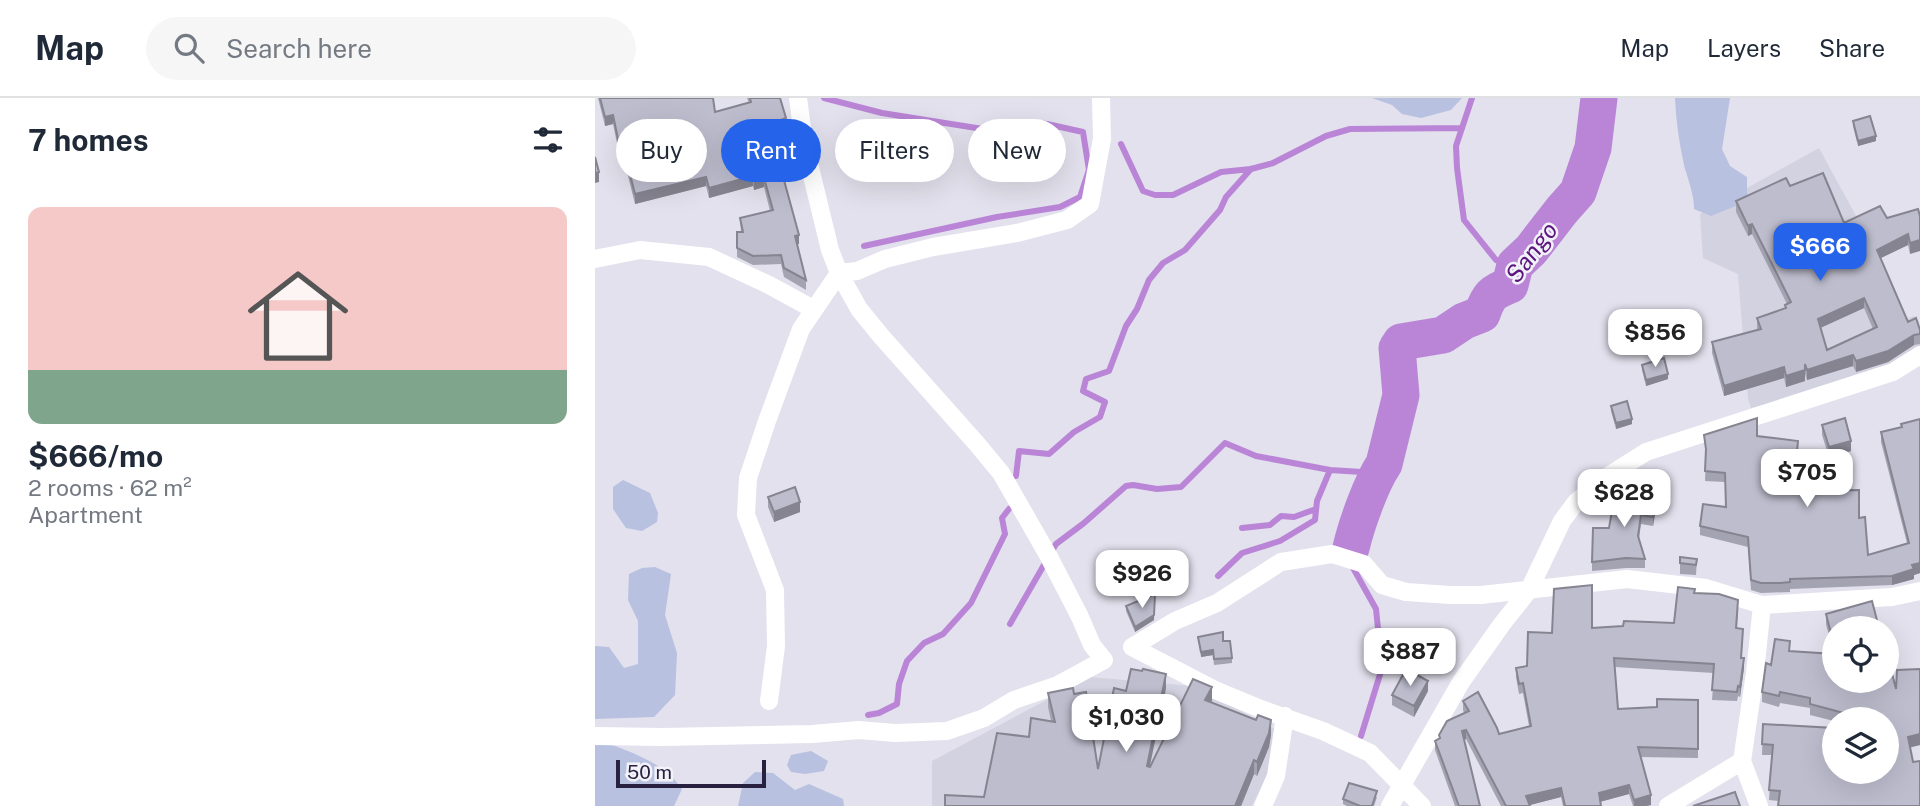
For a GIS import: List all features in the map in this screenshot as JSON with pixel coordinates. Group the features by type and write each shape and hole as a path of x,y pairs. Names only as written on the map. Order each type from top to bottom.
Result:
{"street":[{"path":"798,98 804,143 829,250 839,274 859,309 1001,473 1048,555 1092,645 1104,660"},
{"path":"769,701 776,646 775,590 746,515 748,478 801,329 839,274 933,247 1017,233 1067,220 1090,204 1102,139 1101,98"},
{"path":"595,259 640,250 709,257 813,309"},
{"path":"1390,806 1461,682 1529,590 1562,521 1576,502 1608,475 1646,452 1893,372 1920,355"},
{"path":"595,736 813,734 859,730 895,733 947,731 984,718 1014,700 1058,685 1132,647 1175,621 1217,603 1281,562 1332,554 1364,564 1383,584 1406,592 1471,595 1627,579 1706,588 1762,605 1892,597 1920,591"},
{"path":"1759,806 1742,761 1762,605"},
{"path":"1132,647 1215,690 1323,731 1370,753 1422,806"},
{"path":"1263,806 1276,776 1285,716"},
{"path":"1668,806 1742,761"}],"shaded area":[{"path":"1372,98 1462,98 1451,110 1421,118 1402,114 1392,105"},
{"path":"1675,98 1730,98 1722,149 1730,166 1747,177 1747,196 1738,205 1711,216 1694,209 1681,148"},
{"path":"1819,148 1868,238 1905,319 1914,316 1920,331 1920,347 1889,366 1850,383 1751,408 1748,399 1738,274 1703,258 1700,214"},
{"path":"623,480 650,493 658,513 657,522 642,531 626,528 613,509 613,487"},
{"path":"655,567 671,574 665,615 677,653 675,695 654,717 595,719 595,646 609,647 624,668 638,664 638,621 628,600 629,574 642,568"},
{"path":"1090,677 1192,686 1287,735 1252,806 932,806 932,761"},
{"path":"595,738 643,758 674,779 682,789 674,806 595,806"},
{"path":"811,751 828,761 824,771 805,774 791,772 787,765 791,755"},
{"path":"755,772 773,773 795,790 809,784 843,799 844,806 738,806 743,783"}],"building":[{"path":"600,98 713,98 715,112 751,102 750,98 780,98 786,118 721,119 721,182 731,182 709,188 707,119 616,119 616,130 613,115 605,117"},
{"path":"1870,116 1876,136 1858,141 1853,121"},
{"path":"595,157 599,172 595,173"},
{"path":"1823,173 1844,223 1880,206 1887,218 1918,209 1920,240 1910,243 1908,234 1877,250 1908,322 1916,318 1920,334 1888,351 1856,361 1853,355 1807,370 1805,364 1805,370 1786,376 1784,367 1724,386 1712,342 1761,329 1757,318 1786,308 1785,305 1791,302 1752,224 1748,226 1736,201 1786,178 1790,186","holes":["1864,298 1877,327 1827,350 1818,319"]},
{"path":"632,182 685,182 635,194"},
{"path":"765,182 784,182 799,235 795,236 806,280 784,268 781,255 753,256 737,248 737,232 743,232 740,218 773,210"},
{"path":"1664,358 1668,374 1646,380 1642,365"},
{"path":"1627,401 1632,419 1616,423 1611,406"},
{"path":"1757,418 1757,436 1798,441 1793,491 1859,490 1859,518 1865,517 1868,555 1909,543 1881,432 1920,419 1920,563 1912,565 1914,569 1892,576 1790,579 1790,582 1780,583 1751,580 1748,537 1700,526 1703,504 1726,507 1725,473 1705,471 1704,435"},
{"path":"1845,418 1851,441 1829,447 1822,425"},
{"path":"1629,484 1645,486 1643,497 1656,499 1653,517 1641,515 1638,536 1645,559 1592,562 1593,528 1609,528 1612,511 1625,513"},
{"path":"795,487 800,502 774,512 768,497"},
{"path":"1680,557 1697,559 1696,565 1680,563"},
{"path":"1592,585 1592,628 1623,626 1624,621 1674,623 1678,587 1695,589 1694,593 1719,594 1738,600 1736,628 1743,629 1741,658 1744,658 1737,692 1712,690 1714,664 1614,658 1618,709 1657,707 1657,699 1698,700 1698,749 1638,747 1651,795 1634,800 1629,785 1599,793 1601,806 1565,806 1561,788 1526,796 1530,806 1506,806 1466,730 1462,731 1480,806 1459,806 1435,741 1440,738 1447,721 1469,711 1463,701 1478,692 1499,734 1531,726 1523,683 1519,684 1516,668 1527,666 1528,632 1552,633 1554,589"},
{"path":"1155,594 1154,615 1135,627 1126,606"},
{"path":"1872,601 1876,616 1827,616"},
{"path":"1223,632 1223,641 1230,641 1232,658 1214,659 1213,650 1201,652 1198,637"},
{"path":"1775,639 1790,641 1789,651 1822,653 1822,693 1899,693 1899,670 1920,669 1920,734 1908,737 1913,762 1920,761 1920,806 1778,806 1780,791 1769,790 1773,745 1762,744 1763,724 1822,727 1822,784 1899,784 1899,707 1822,707 1810,704 1810,698 1780,692 1779,696 1762,692 1766,663 1771,665"},
{"path":"1131,669 1166,674 1147,766 1150,767 1193,679 1212,687 1205,700 1256,720 1258,715 1271,720 1269,733 1257,762 1254,760 1235,806 945,806 945,795 984,797 997,733 1029,737 1031,718 1055,722 1048,693 1073,688 1074,694 1086,692 1098,769 1114,688 1126,691"},
{"path":"1406,669 1428,681 1414,706 1392,695"},
{"path":"1349,783 1377,791 1372,806 1360,806 1343,799"},
{"path":"1735,792 1740,806 1693,806"}],"waterway":[{"path":"824,98 882,113 989,130 1006,130 1026,122 1083,132 1089,170 1080,197 1060,207 997,217 864,246"},
{"path":"1472,98 1456,146 1464,220 1496,260 1515,265"},
{"name":"Sango","path":"1351,548 1364,505 1384,464 1401,395 1397,348 1401,342 1443,335 1464,321 1482,314 1492,295 1510,285 1515,265 1531,250 1578,192 1593,148 1599,98"},
{"path":"1121,144 1143,191 1155,195 1173,195 1221,172 1251,169 1273,163 1326,136 1350,129 1462,128"},
{"path":"1016,476 1019,451 1049,454 1074,432 1100,417 1105,402 1083,391 1086,379 1109,371 1126,326 1137,309 1149,280 1163,263 1185,250 1251,169"},
{"path":"1010,624 1056,544 1126,486 1157,489 1181,487 1225,443 1256,456 1330,470"},
{"path":"1218,576 1242,553 1280,541 1315,520 1317,501 1330,470 1378,473"},
{"path":"868,715 897,704 899,684 907,661 924,643 943,634 971,603 1005,534 1002,518 1009,509"},
{"path":"1242,528 1270,525 1281,516 1294,517 1316,509"},
{"name":"Sango","path":"1352,566 1376,609 1382,668 1361,736"}]}
